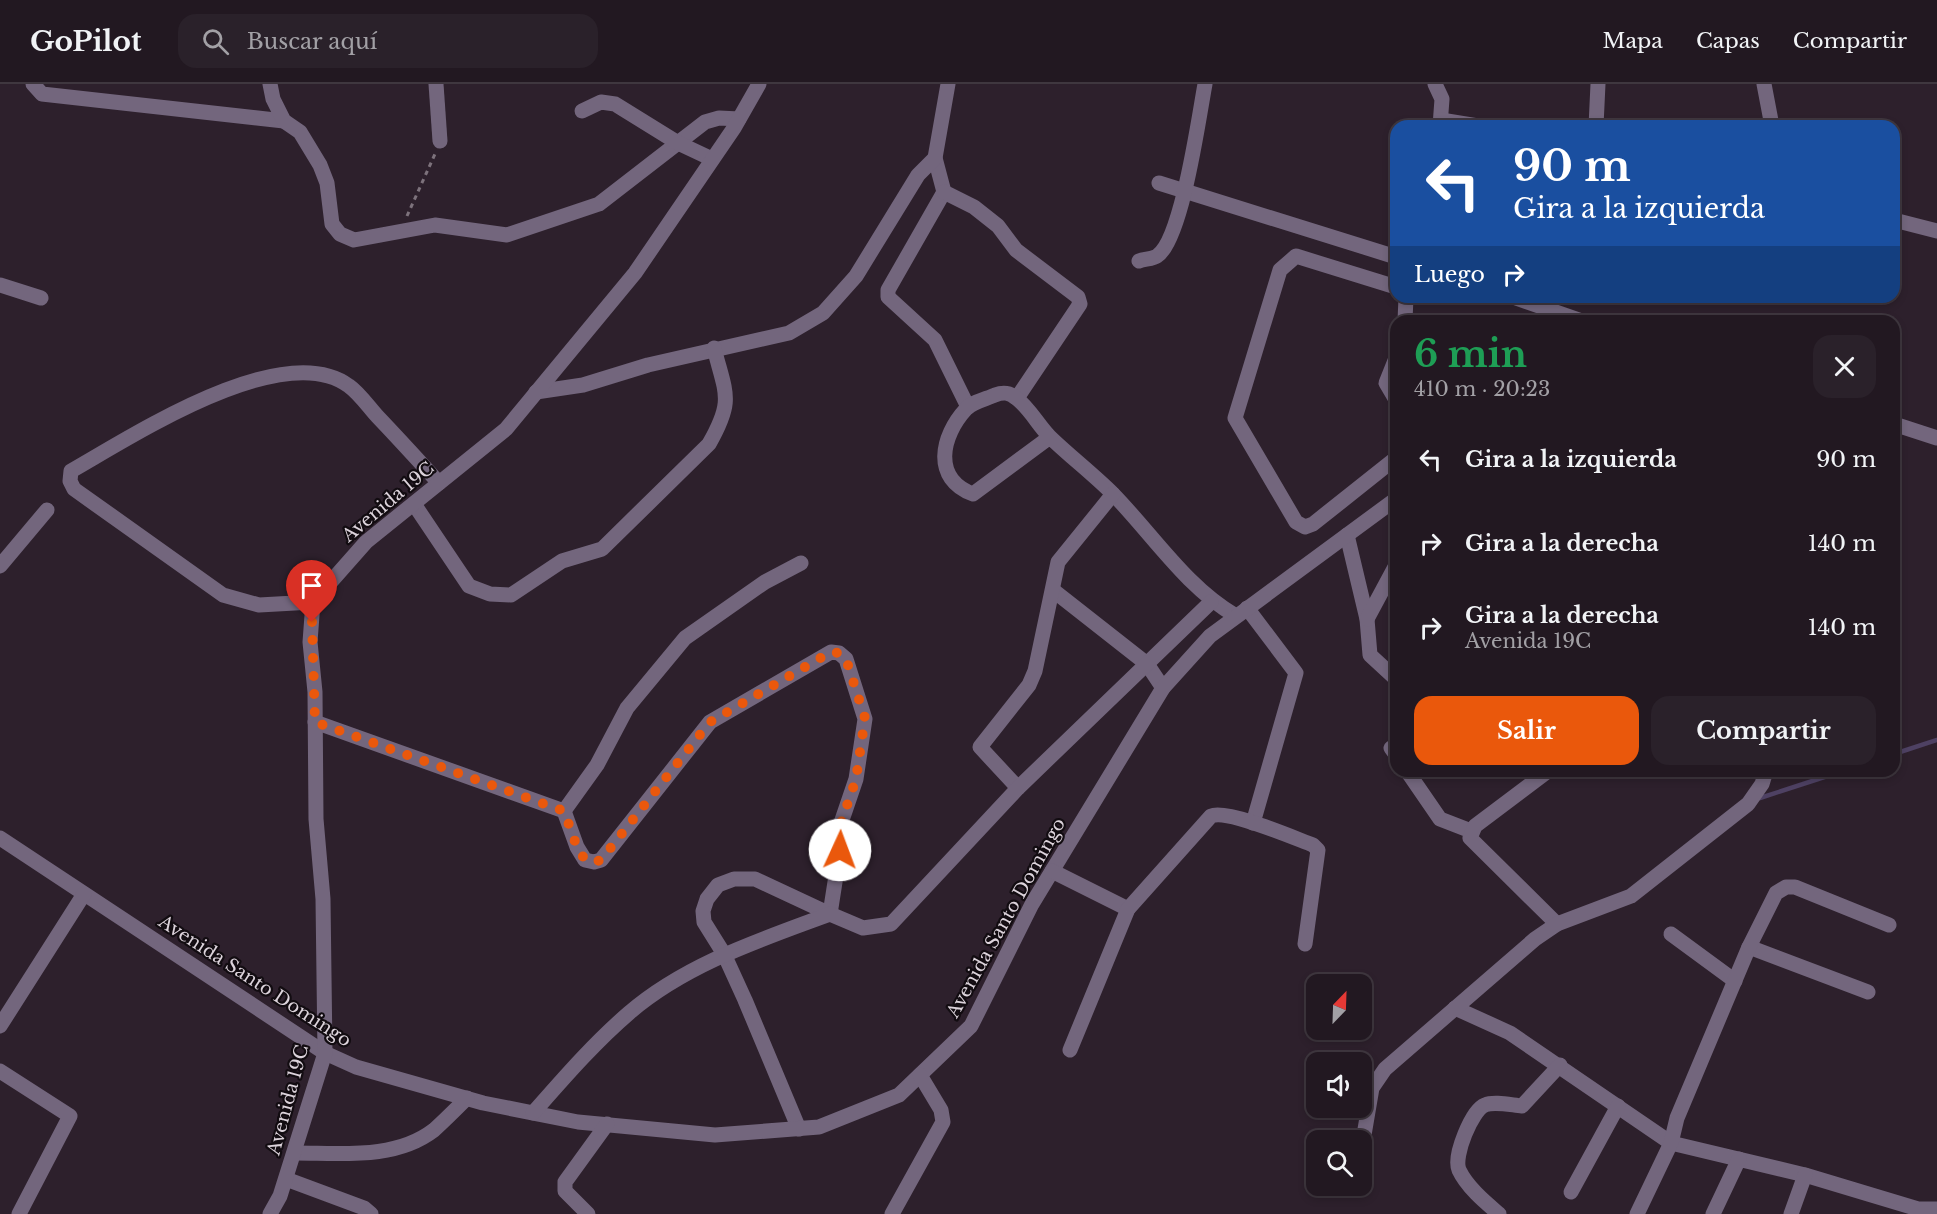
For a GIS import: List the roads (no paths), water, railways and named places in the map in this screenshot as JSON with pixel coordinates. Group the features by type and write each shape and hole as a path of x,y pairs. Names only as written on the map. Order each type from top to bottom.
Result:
{"street":[{"path":"33,84 42,94 285,121"},
{"path":"270,84 273,99 285,121 300,132 320,165 327,183 332,224 340,234 354,240 401,230 448,225 507,235 598,204 705,122 719,118 739,119"},
{"path":"436,84 440,141"},
{"name":"Avenida 19C","path":"270,1214 295,1153 325,1053 323,899 316,819 315,722 310,642 313,602 366,542 506,429 636,273 739,119 759,84"},
{"path":"948,84 935,158 944,192 888,291 888,297 935,340 968,407"},
{"path":"1139,261 1157,256 1166,244 1185,192 1205,84"},
{"path":"1435,84 1442,99 1441,120"},
{"path":"1596,120 1598,84"},
{"path":"1764,84 1771,120"},
{"path":"582,111 601,102 615,104 678,143 712,159"},
{"path":"536,392 583,385 714,348 789,333 823,313 856,276 918,175 935,158"},
{"path":"1159,183 1390,255"},
{"path":"944,192 974,207 998,226 1016,250 1078,297 1080,304 1017,398"},
{"path":"1900,222 1937,231"},
{"path":"1390,285 1296,256 1288,260 1280,270 1235,418 1296,522 1305,527 1313,524 1390,463"},
{"path":"0,285 41,298"},
{"path":"1531,303 1565,315"},
{"path":"414,504 469,586 490,594 511,595 562,561 602,549 708,444 720,424 728,402 714,348"},
{"path":"313,602 260,604 224,595 74,489 70,481 71,471 177,412 247,381 281,373 321,374 348,385 440,483"},
{"path":"1390,373 1386,383 1390,390"},
{"path":"1050,437 973,494 955,485 947,472 945,452 948,433 968,407 1000,393 1009,393 1017,398 1050,437 1113,494 1211,602 1241,612 1296,673 1254,823"},
{"path":"1900,426 1937,438"},
{"path":"1018,788 980,747 1029,685 1035,671 1054,591 1054,576 1058,562 1113,494"},
{"name":"Avenida Santo Domingo","path":"0,838 325,1053 356,1067 467,1098 533,1113 607,1124 716,1135 819,1127 899,1095 971,1026 1032,904 1163,688 1209,636 1390,503"},
{"path":"0,566 47,510"},
{"path":"1347,535 1367,619 1370,655 1390,673"},
{"path":"564,811 597,765 627,708 685,638 765,582 801,563"},
{"path":"1367,619 1390,576"},
{"path":"1054,591 1147,664 1163,688"},
{"path":"799,1129 724,954 704,922 707,899 717,885 734,879 755,879 863,928 891,924 1018,788 1211,602"},
{"path":"564,811 577,847 585,860 594,862 601,860 710,722 831,652 839,653 846,659 865,718 856,779 841,823 840,850 830,914"},
{"path":"315,722 564,811"},
{"path":"1411,777 1440,819 1471,831"},
{"path":"1529,777 1471,831 1470,838 1557,924"},
{"path":"1365,1130 1372,1088 1377,1078 1455,1008 1535,939 1557,924 1631,896 1748,804 1764,777"},
{"path":"1070,1050 1128,909 1211,816 1217,813 1254,823 1313,845 1318,850 1305,944"},
{"path":"1052,871 1128,909"},
{"path":"1637,1214 1671,1143 1677,1118 1749,947 1776,893 1795,887 1888,925"},
{"path":"0,1026 84,894"},
{"path":"533,1113 629,1013 690,972 724,954 830,914"},
{"path":"1671,934 1735,981"},
{"path":"1749,947 1868,992"},
{"path":"1455,1008 1510,1033 1671,1143 1805,1175 1918,1209 1937,1209"},
{"path":"1499,1214 1481,1198 1459,1169 1457,1150 1480,1108 1487,1103 1522,1106 1560,1065"},
{"path":"0,1071 70,1116 19,1214"},
{"path":"892,1214 943,1122 941,1110 920,1075"},
{"path":"295,1153 370,1154 398,1147 417,1140 433,1130 467,1098"},
{"path":"1571,1192 1617,1106"},
{"path":"588,1214 565,1191 565,1182 607,1124"},
{"path":"1713,1214 1739,1159"},
{"path":"1791,1214 1805,1175"},
{"path":"286,1179 364,1209 371,1214"}],"waterway":[{"path":"1900,752 1937,740"},
{"path":"1760,798 1825,777"}]}
